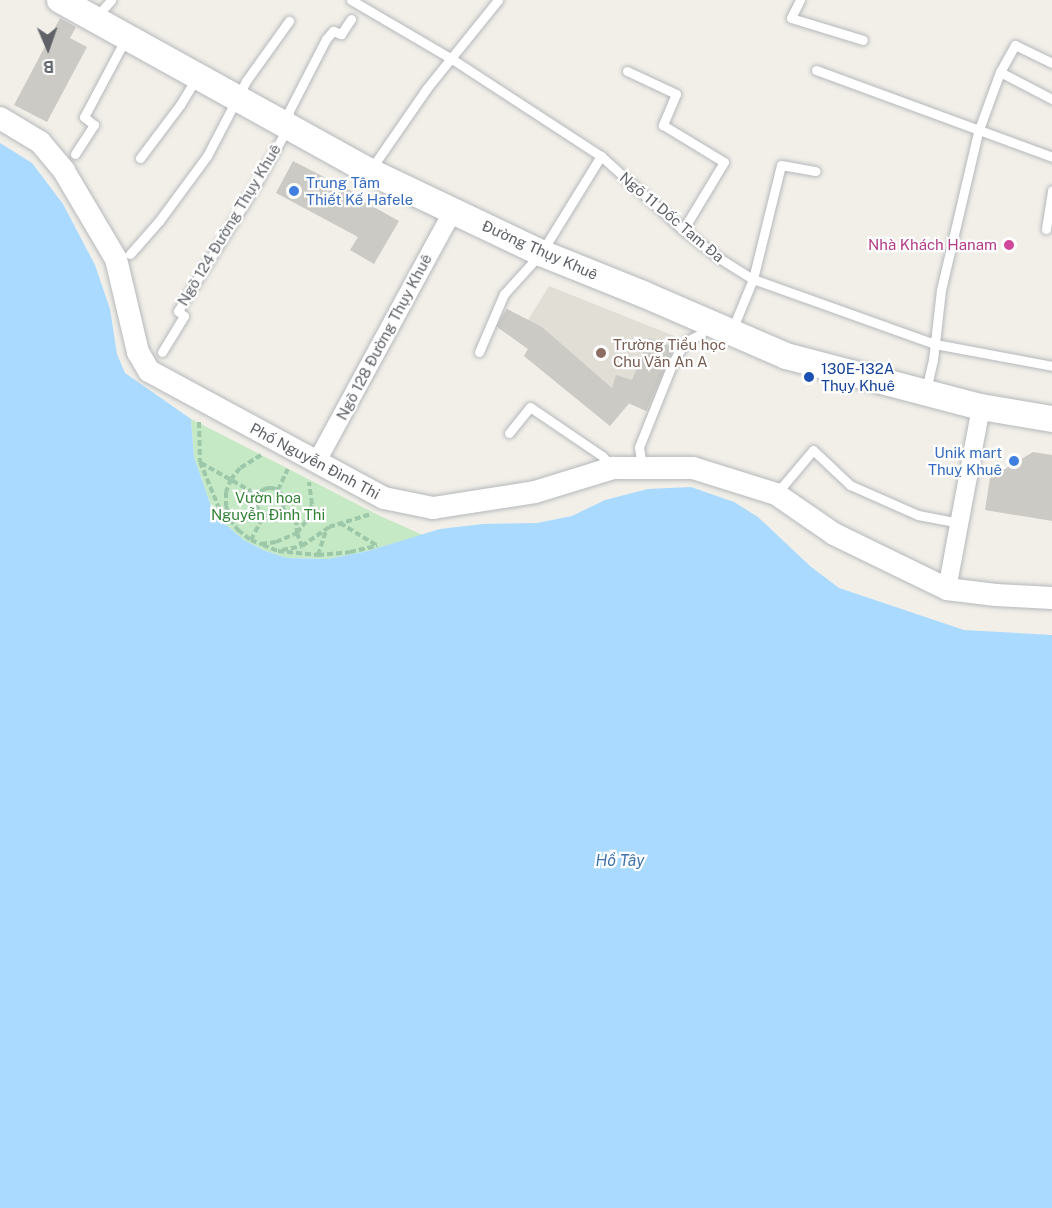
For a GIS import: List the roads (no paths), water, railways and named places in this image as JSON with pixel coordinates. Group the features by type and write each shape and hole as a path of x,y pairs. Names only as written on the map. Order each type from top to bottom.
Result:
{"main road":[{"name":"Đường Thụy Khuê","path":"60,0 369,171 541,253 786,356 981,407 1052,419"}],"street":[{"name":"Phố Nguyễn Đình Thi","path":"0,118 40,142 64,171 116,259 138,352 149,371 312,472 384,498 433,508 535,492 613,468 642,466 693,468 776,494 834,534 947,589 996,596 1052,598"},
{"name":"Ngõ 128 Đường Thụy Khuê","path":"312,472 453,211"},
{"path":"947,589 981,407"}],"lane":[{"path":"93,20 111,0"},
{"name":"Ngõ 11 Dốc Tam Đa","path":"351,0 452,58 601,156 683,230 719,258 753,279 935,344 1052,366"},
{"path":"369,171 427,88 498,0"},
{"path":"800,0 791,18 863,40"},
{"path":"288,127 289,111 326,39 333,31 341,34 351,19"},
{"path":"130,254 159,221 207,156 246,81 289,21"},
{"path":"75,154 94,125 84,117 126,38"},
{"path":"925,393 935,344 941,290 978,132 1000,72 1015,45 1052,63"},
{"path":"816,70 978,132 1052,157"},
{"path":"627,71 676,94 663,125 724,162 683,230"},
{"path":"1000,72 1052,99"},
{"path":"140,158 180,105 197,77"},
{"name":"Ngõ 124 Đường Thụy Khuê","path":"162,352 184,316 178,310 254,188 288,127"},
{"path":"479,352 504,294 541,253 601,156"},
{"path":"731,333 753,279 781,165 815,171"},
{"path":"1046,229 1052,190"},
{"path":"642,466 639,447 673,362 685,342 701,334 706,322"},
{"path":"509,433 530,407 602,456 613,468"},
{"path":"776,494 813,450 850,485 918,515 960,523"}],"water":[{"name":"Hồ Tây","path":"0,143 32,163 63,204 95,265 110,309 117,354 125,373 191,419 194,457 211,506 225,524 244,540 263,550 287,558 328,559 368,551 440,529 483,524 537,523 572,516 605,500 648,489 691,487 734,502 758,517 810,566 839,588 964,630 1052,635 1052,1208 0,1208"}],"place":[{"name":"Trung Tâm Thiết Kế Hafele","path":"294,191"},
{"name":"Nhà Khách Hanam","path":"1009,245"},
{"name":"Trường Tiểu học Chu Văn An A","path":"601,353"},
{"name":"130E-132A Thụy Khuê","path":"809,377"},
{"name":"Unik mart Thuỵ Khuê","path":"1014,461"}],"park label":[{"name":"Vườn hoa Nguyễn Đình Thi","path":"268,506"}]}
